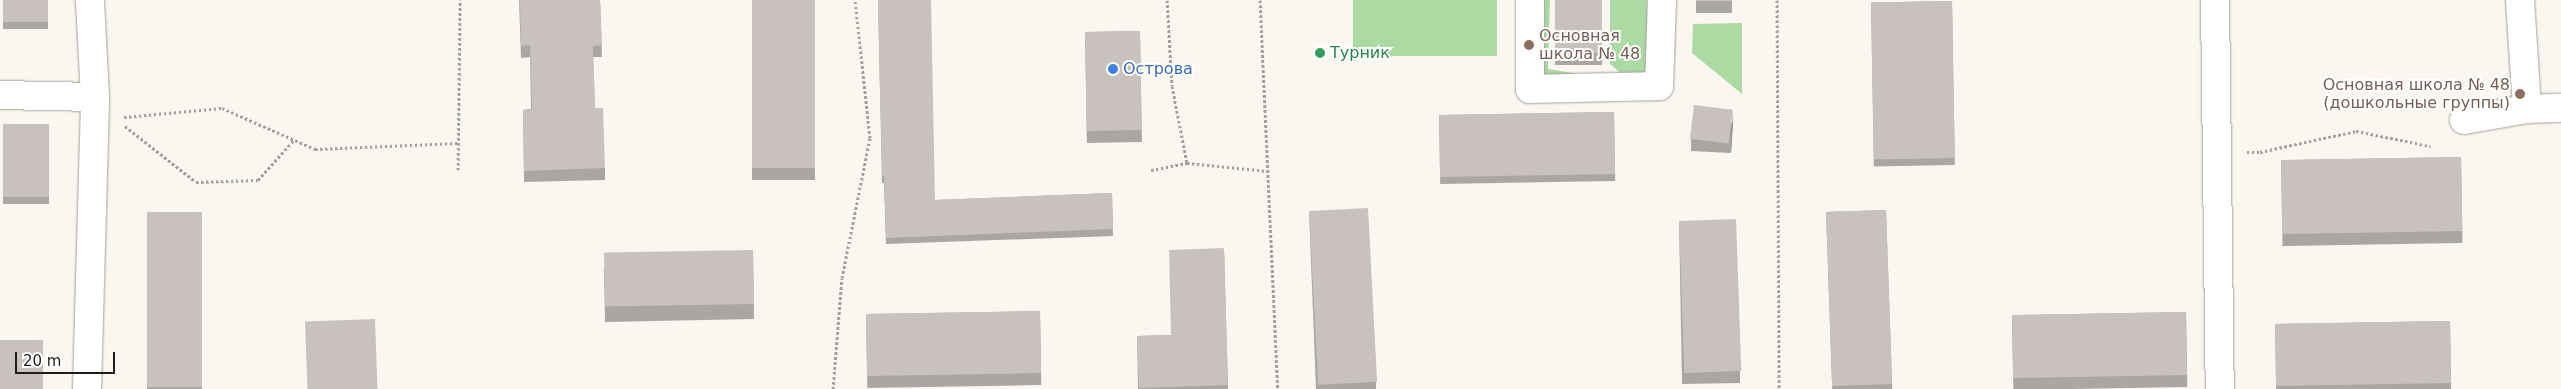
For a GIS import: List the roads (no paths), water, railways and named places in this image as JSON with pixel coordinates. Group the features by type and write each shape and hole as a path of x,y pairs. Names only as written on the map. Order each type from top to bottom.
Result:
{"street":[{"path":"87,389 101,112 90,0"},
{"path":"1530,0 1530,89 1660,86 1662,0"},
{"path":"2215,0 2220,389"},
{"path":"2520,0 2527,109"},
{"path":"0,95 101,112"},
{"path":"2464,120 2527,109 2561,108"}],"place":[{"name":"Основная школа № 48","path":"1529,45"},
{"name":"Турник","path":"1320,53"},
{"name":"Острова","path":"1113,69"},
{"name":"Основная школа № 48 (дошкольные группы)","path":"2520,94"}]}
